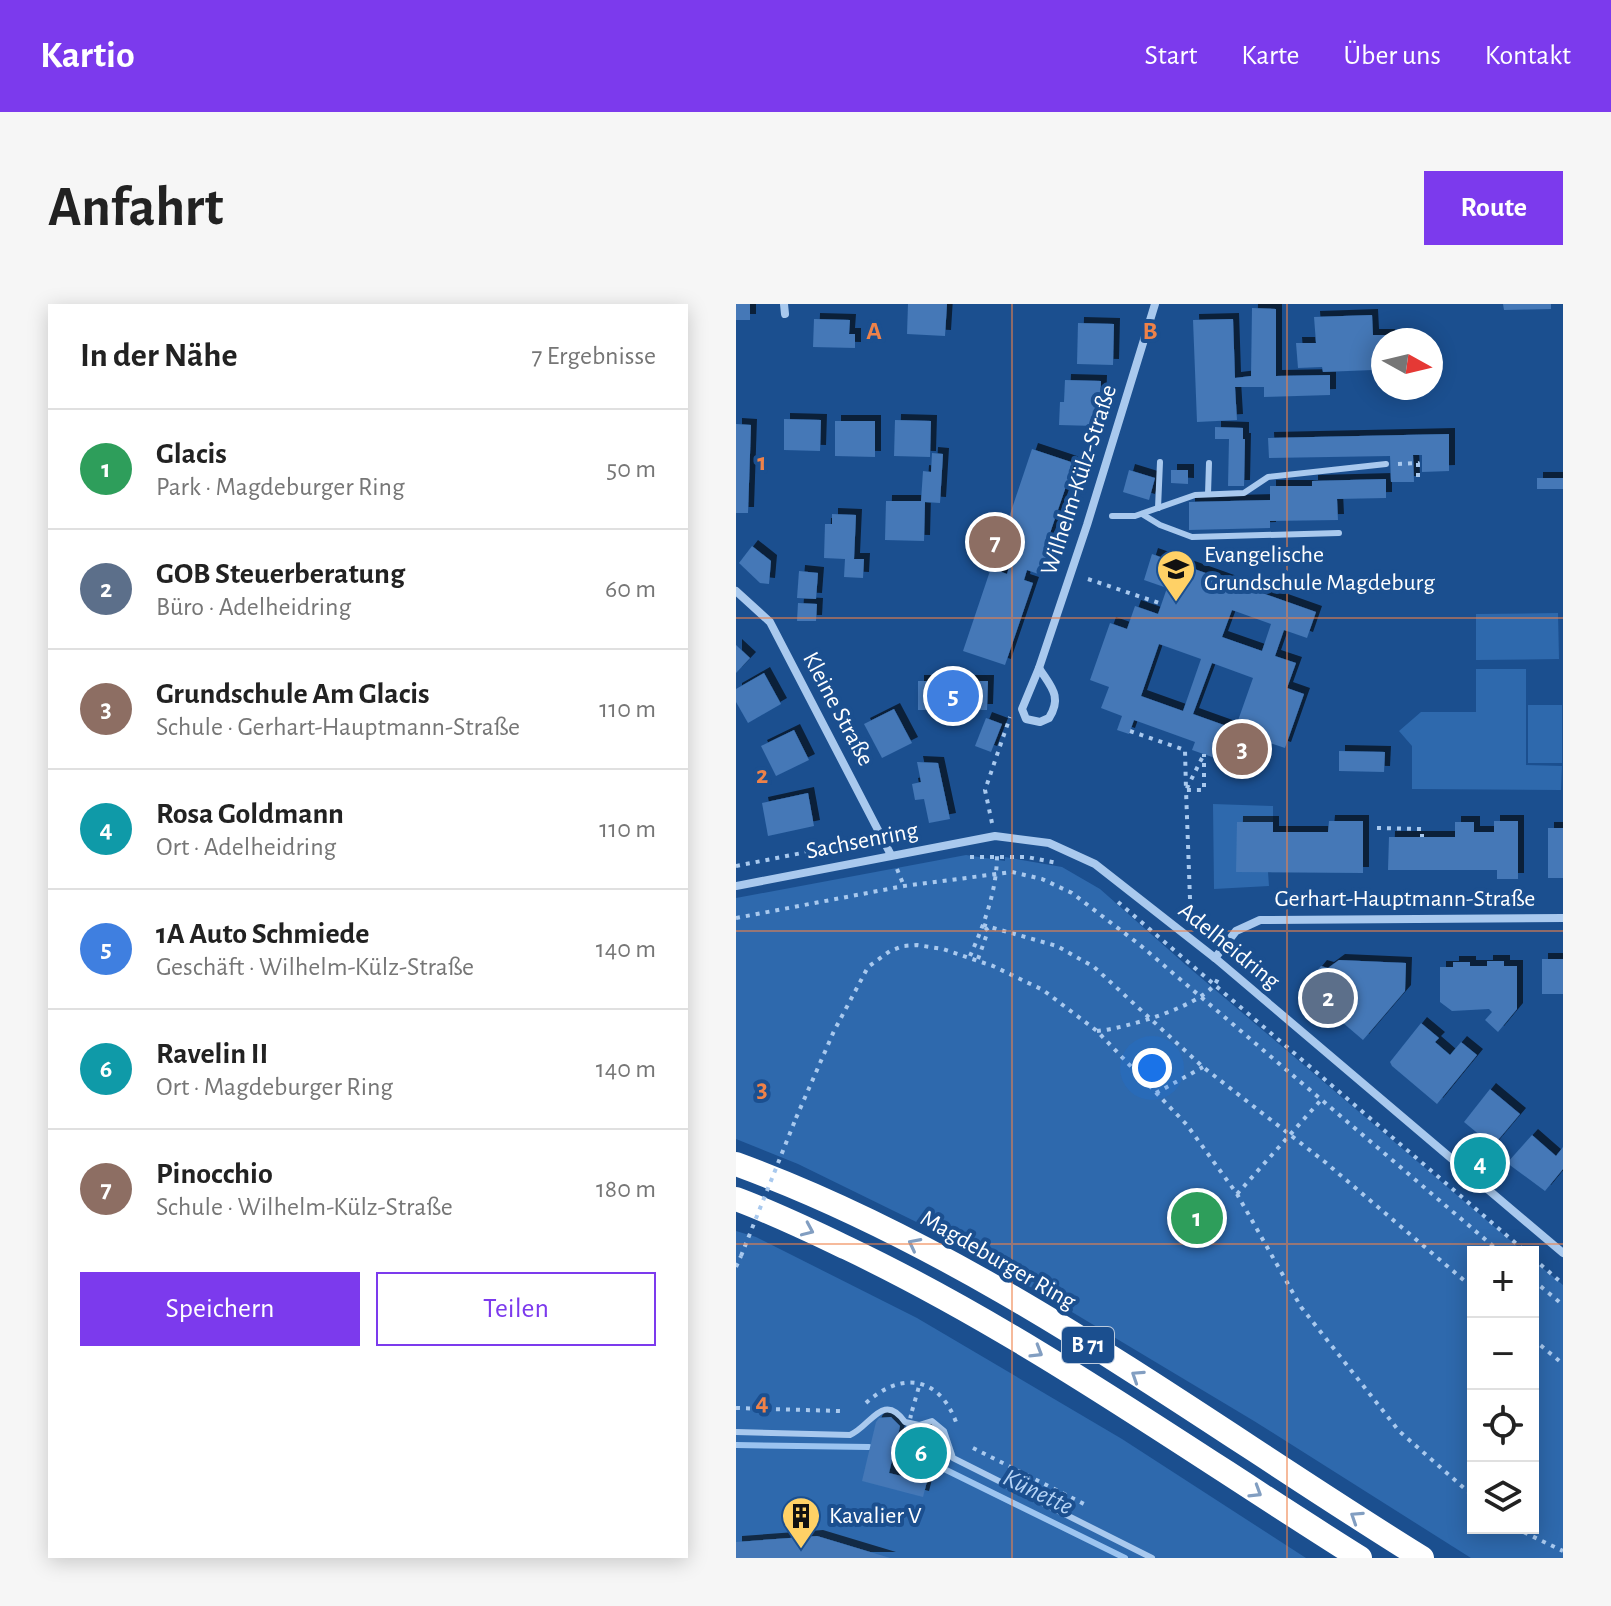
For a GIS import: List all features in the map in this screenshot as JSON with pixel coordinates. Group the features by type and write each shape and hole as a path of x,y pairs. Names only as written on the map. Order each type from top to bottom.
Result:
{"highway":[{"name":"Magdeburger Ring","path":"736,1164 833,1204 963,1270 1094,1348 1422,1558"},
{"name":"B 71","path":"736,1199 857,1253 954,1303 1079,1378 1360,1558"}],"street":[{"path":"784,304 785,314"},
{"name":"Wilhelm-Külz-Straße","path":"1039,668 1057,698 1052,715 1036,722 1026,719 1022,709 1087,525 1155,304"},
{"name":"Kleine Straße","path":"736,591 770,622 891,855"},
{"name":"Sachsenring","path":"736,886 995,836"},
{"name":"Adelheidring","path":"995,836 1049,843 1095,864 1215,958 1563,1253"},
{"name":"Gerhart-Hauptmann-Straße","path":"1215,958 1236,931 1260,920 1563,918"}],"lane":[{"path":"1158,508 1160,462"},
{"path":"1208,494 1209,463"},
{"path":"1112,516 1142,514 1191,496 1247,493 1268,477 1386,464"},
{"path":"1142,514 1160,525 1192,537 1339,533"},
{"path":"736,1432 850,1435 876,1413 888,1409 898,1412 905,1422 919,1425 932,1421 944,1431 953,1458 1152,1558"}],"path":[{"path":"1386,464 1418,463 1418,477"},
{"path":"1088,579 1162,604"},
{"path":"992,823 985,790 1013,708"},
{"path":"1130,731 1185,750 1190,899"},
{"path":"1204,754 1204,790 1186,790 1192,778 1204,754"},
{"path":"1377,828 1422,829 1422,837"},
{"name":"Sachsenring","path":"736,866 868,840"},
{"path":"962,857 997,854 1062,864"},
{"path":"970,956 983,925 997,873 997,854"},
{"path":"897,870 910,867"},
{"path":"736,918 904,886 997,873 1030,876 1058,884 1106,917 1493,1246"},
{"path":"1115,900 1519,1246"},
{"path":"978,959 988,931 983,925"},
{"path":"983,925 1043,941 1081,958 1106,976 1203,1067 1290,1135 1467,1283"},
{"path":"736,1267 834,1031 872,963 903,946 930,947 970,956 1043,990 1097,1031 1187,1125 1237,1194 1301,1307 1389,1420 1410,1443 1467,1491"},
{"path":"1097,1031 1149,1019 1199,998 1215,987 1219,977 1213,963 1215,958"},
{"path":"1156,1093 1203,1067"},
{"path":"1237,1194 1321,1100"},
{"path":"1539,1263 1563,1284"},
{"path":"1539,1285 1563,1305"},
{"path":"1539,1344 1563,1364"},
{"path":"862,1407 877,1393 890,1387 905,1382 920,1383 941,1395 958,1430"},
{"path":"908,1428 920,1383"},
{"path":"736,1408 840,1411"},
{"path":"973,1448 1084,1504"},
{"path":"1528,1534 1563,1551"}],"shaded area":[{"path":"1558,613 1559,659 1476,660 1476,614"},
{"path":"1476,669 1526,669 1526,765 1562,766 1561,790 1412,789 1412,746 1399,731 1421,712 1476,712"},
{"path":"1528,705 1562,705 1562,763 1528,763"},
{"path":"1213,804 1273,806 1273,822 1237,822 1268,872 1269,886 1214,889"},
{"path":"966,855 1005,861 1005,857 1062,867 1100,889 1517,1246 1467,1246 1467,1534 1539,1534 1539,1265 1563,1285 1563,1558 1471,1558 1254,1421 945,1236 798,1164 736,1139 736,898"},
{"path":"736,1231 756,1237 917,1318 1122,1439 1306,1558 736,1558"}],"building":[{"path":"736,304 750,304 750,320 736,320"},
{"path":"908,304 947,304 945,336 907,334"},
{"path":"1503,304 1551,304 1551,309 1504,310"},
{"path":"1252,308 1276,309 1276,376 1330,375 1330,395 1264,397 1264,387 1235,387 1237,420 1197,422 1193,320 1233,319 1235,378 1251,376"},
{"path":"1372,315 1371,370 1323,372 1322,367 1298,368 1296,343 1316,343 1314,317"},
{"path":"814,319 850,320 849,334 855,334 855,348 813,347"},
{"path":"1078,323 1114,324 1113,365 1077,364"},
{"path":"1065,380 1101,381 1095,426 1059,425"},
{"path":"784,419 821,420 820,451 784,450"},
{"path":"895,420 931,421 930,457 894,456"},
{"path":"835,421 875,421 875,457 835,456"},
{"path":"736,424 751,425 748,513 736,513"},
{"path":"1215,427 1243,428 1244,486 1228,486 1229,439 1215,439"},
{"path":"1449,434 1449,471 1422,472 1422,455 1413,455 1414,482 1391,482 1390,456 1269,458 1268,438"},
{"path":"1032,449 1074,463 1047,542 1051,543 1041,575 1027,570 1024,580 1033,583 1005,665 963,651 991,568 1007,574 1010,564 995,559"},
{"path":"932,453 943,454 940,503 925,502 924,541 885,540 886,501 921,501 923,471 931,472"},
{"path":"1129,470 1155,478 1149,500 1123,492"},
{"path":"1171,470 1188,470 1188,484 1171,483"},
{"path":"1537,478 1563,478 1563,489 1537,489"},
{"path":"1386,479 1386,498 1337,499 1338,520 1270,521 1270,528 1189,530 1189,502 1270,500 1270,486 1312,486 1312,481"},
{"path":"832,514 856,515 854,559 864,559 863,578 844,577 845,559 824,558 825,524 832,524"},
{"path":"752,546 771,561 769,584 760,583 739,563"},
{"path":"1152,554 1316,612 1307,638 1284,630 1275,656 1296,663 1287,688 1304,694 1285,748 1267,742 1260,763 1218,749 1215,758 1192,750 1195,742 1134,720 1129,734 1117,730 1122,716 1101,708 1109,687 1090,680 1110,623 1127,629 1135,606 1158,614 1167,588 1144,580","holes":["1232,610 1271,624 1262,651 1222,637","1159,644 1201,659 1183,711 1141,696","1212,663 1253,678 1235,729 1193,714"]},
{"path":"799,571 818,573 816,599 797,598"},
{"path":"798,603 817,604 816,621 797,621"},
{"path":"736,645 750,658 736,673"},
{"path":"764,673 781,704 748,723 736,702 736,689"},
{"path":"918,681 988,681 987,710 918,710"},
{"path":"894,709 912,743 882,758 864,724"},
{"path":"986,718 1002,724 991,752 975,746"},
{"path":"794,730 809,760 776,776 761,746"},
{"path":"1339,751 1385,752 1384,772 1339,771"},
{"path":"917,762 938,763 950,819 929,823 924,799 915,800 912,784 921,782"},
{"path":"808,793 814,826 768,836 762,803"},
{"path":"1329,821 1363,821 1363,873 1236,872 1237,822 1273,822 1273,832 1328,832"},
{"path":"1494,821 1518,821 1518,879 1497,879 1497,870 1388,870 1389,837 1455,837 1455,822 1474,822 1474,832 1494,832"},
{"path":"1548,828 1563,828 1563,878 1548,878"},
{"path":"1542,959 1563,959 1563,994 1542,994"},
{"path":"1339,960 1406,963 1405,991 1363,1040 1308,993 1315,984 1311,978 1321,966 1328,968"},
{"path":"1487,961 1504,961 1504,966 1517,966 1517,1009 1498,1032 1485,1020 1492,1012 1489,1009 1452,1011 1440,1002 1440,967 1453,967 1453,962 1487,966"},
{"path":"1421,1023 1439,1038 1435,1042 1450,1055 1461,1042 1477,1055 1437,1104 1390,1062"},
{"path":"1490,1089 1520,1114 1493,1146 1464,1122"},
{"path":"1532,1135 1556,1156 1563,1147 1563,1169 1545,1191 1507,1163"},
{"path":"891,1417 900,1426 889,1473 901,1476 914,1429 930,1429 938,1438 923,1497 862,1481 876,1422 879,1418"},
{"name":"Kavalier V","path":"817,1536 890,1558 736,1558 736,1542"}],"waterway":[{"name":"Künette","path":"736,1445 869,1447"},
{"name":"Künette","path":"932,1463 1125,1558"}],"place":[{"name":"Pinocchio","path":"995,542"},
{"name":"Evangelische Grundschule Magdeburg","path":"1176,603"},
{"name":"1A Auto Schmiede","path":"953,696"},
{"name":"Grundschule Am Glacis","path":"1242,749"},
{"name":"GOB Steuerberatung","path":"1328,998"},
{"name":"Rosa Goldmann","path":"1480,1163"},
{"name":"Glacis","path":"1197,1218"},
{"name":"Ravelin II","path":"921,1453"},
{"name":"Kavalier V","path":"801,1550"}]}
